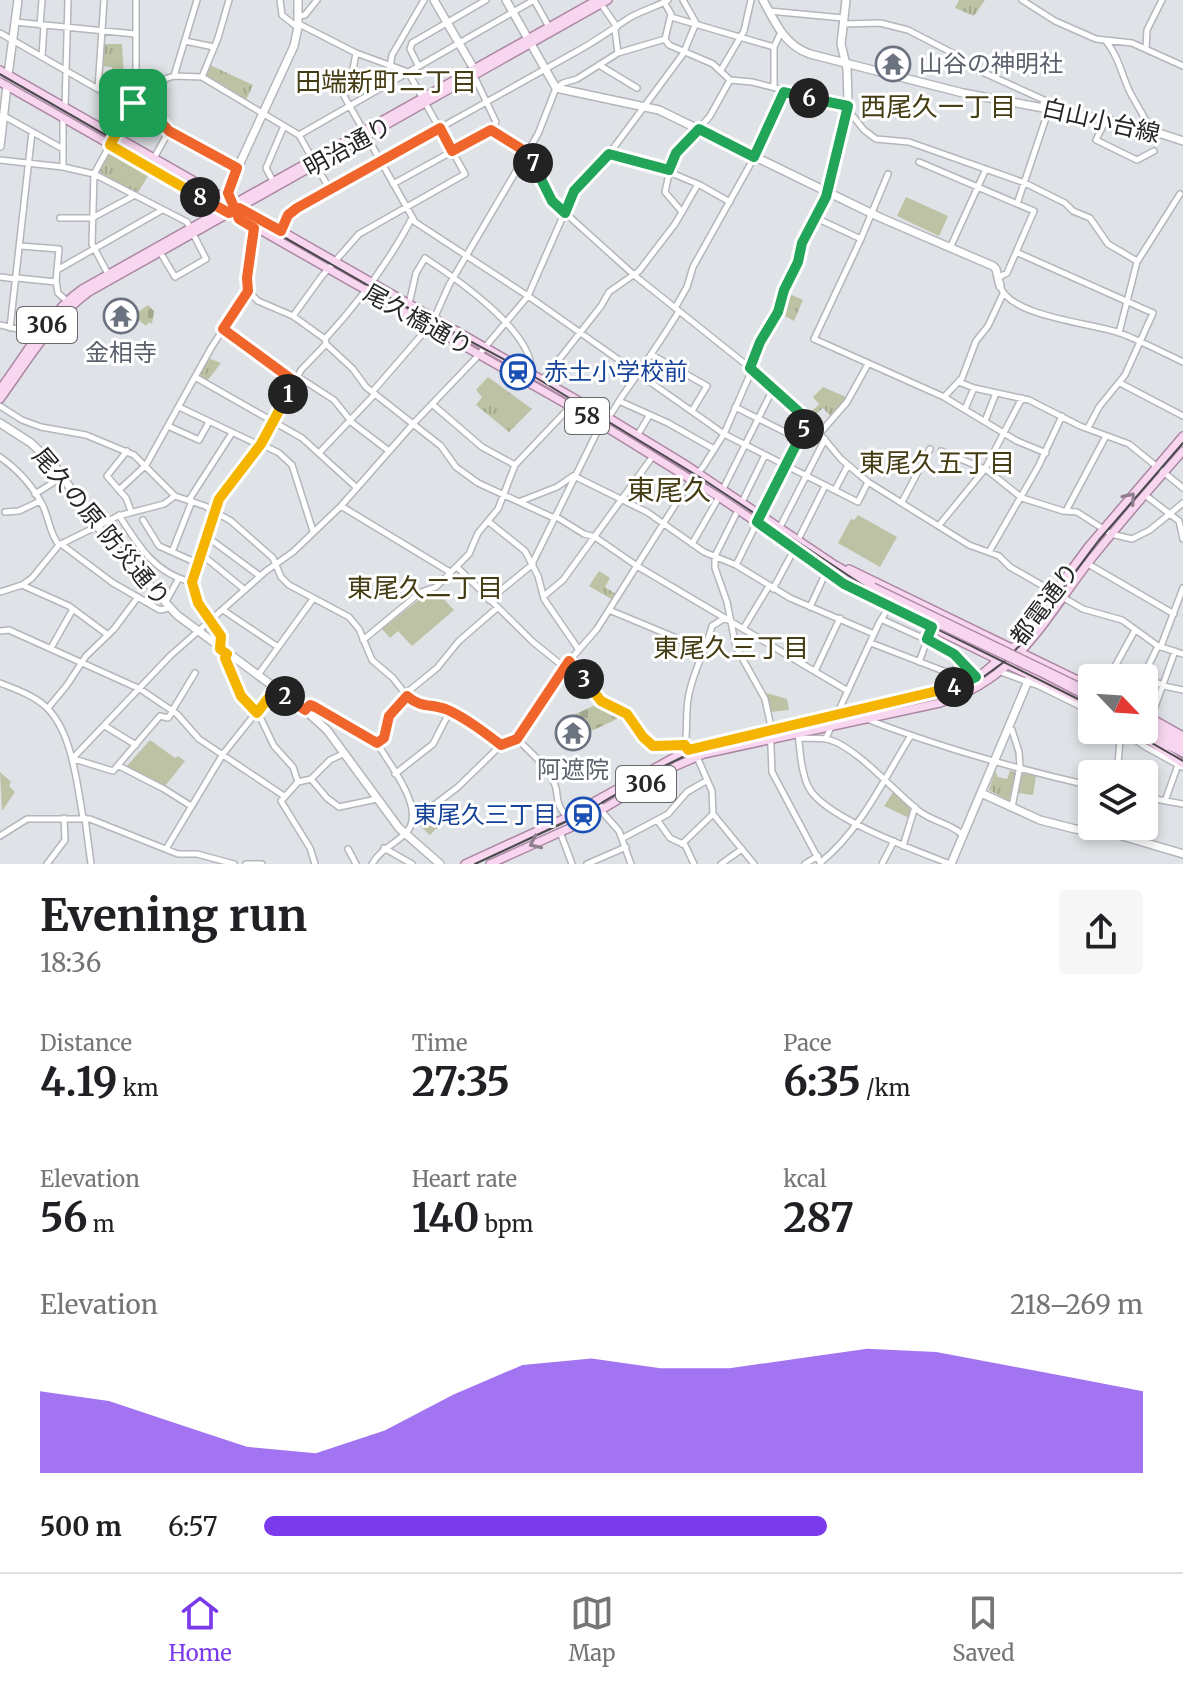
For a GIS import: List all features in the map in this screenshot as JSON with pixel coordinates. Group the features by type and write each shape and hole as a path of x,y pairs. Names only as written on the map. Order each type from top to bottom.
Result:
{"main road":[{"name":"明治通り","path":"529,42 549,27 602,1"},
{"name":"明治通り","path":"230,210 245,197 275,184 602,1"},
{"name":"58","path":"0,70 214,193 230,210"},
{"name":"58","path":"4,84 210,203 230,210"},
{"name":"明治通り","path":"230,210 255,199 275,184"},
{"path":"191,230 210,203"},
{"name":"尾久橋通り","path":"230,210 249,213 531,373 654,455 695,476"},
{"name":"尾久橋通り","path":"230,210 254,228 571,406 637,436 829,567 1078,692"},
{"name":"306","path":"191,230 210,216 230,210"},
{"name":"306","path":"0,399 71,305 159,249 230,210"},
{"name":"306","path":"0,389 67,301 108,274 159,249"},
{"name":"都電通り","path":"465,864 566,817 686,747 943,691 976,677 1014,647 1103,529 1183,436"},
{"name":"都電通り","path":"490,864 501,862 602,811 665,772 696,757 951,699 980,687 1026,654 1056,606 1057,593 1088,564 1183,451"},
{"name":"尾久橋通り","path":"759,518 780,527 796,544"},
{"path":"829,567 852,570 1078,680"},
{"name":"尾久橋通り","path":"829,567 837,577 872,590 1078,686"},
{"path":"837,577 844,584 1031,674 1078,701"},
{"path":"1158,723 1183,736"},
{"path":"1158,723 1183,736"},
{"path":"1158,735 1183,750"},
{"path":"1158,740 1183,750"},
{"path":"1154,744 1181,765"}],"street":[{"path":"8,75 18,0"},
{"path":"42,0 42,57"},
{"path":"65,108 68,0"},
{"path":"98,89 104,0"},
{"path":"108,274 93,249 94,174 136,98 136,0"},
{"path":"174,76 197,0"},
{"path":"202,77 229,0"},
{"path":"280,0 282,15 292,26 317,0"},
{"path":"230,210 230,184 294,46 299,22 298,0"},
{"path":"390,67 392,55 424,0"},
{"path":"393,184 491,130 496,122 459,42 434,0"},
{"path":"418,65 410,49 412,43 486,0"},
{"path":"506,0 556,88 659,110 827,192 993,266 1002,290 988,326 976,341 959,382 944,397"},
{"path":"299,135 534,0 549,27"},
{"path":"683,0 696,23"},
{"path":"721,70 744,31 751,0"},
{"path":"372,864 384,848 405,834 413,821 458,787 501,745 517,739 564,667 609,610 724,434 760,342 777,315 784,290 798,262 802,243 827,192 847,109 841,44 846,0"},
{"path":"1022,0 1069,28 1096,39 1128,42 1183,66"},
{"path":"1146,49 1147,30 1162,0"},
{"path":"602,1 616,28 618,53"},
{"path":"281,231 286,219 297,208 545,69 628,18 666,1 671,17 665,39 669,45 721,70 730,80 774,87 847,109 876,139 909,142 1025,183 1090,218 1108,244 1137,261"},
{"path":"765,3 843,21 880,23 908,30 968,61 978,70 1044,100 1045,108 1017,204"},
{"name":"白山小台線","path":"765,3 781,32 797,49 963,93 1106,120 1183,141"},
{"path":"671,17 774,47"},
{"path":"15,22 135,34"},
{"path":"293,316 359,234 465,174 408,72 356,53 299,22"},
{"path":"72,759 170,656 260,576 278,565 341,506 480,354 528,296 574,191 609,154 685,52 696,23"},
{"path":"774,87 774,47 781,32"},
{"path":"0,33 98,89 148,109 169,131 237,168"},
{"path":"319,453 351,421 434,318 454,277 528,153 556,88 577,79 618,53 665,39"},
{"path":"185,41 214,47"},
{"path":"1106,41 1150,130"},
{"path":"356,53 344,96 412,218 581,332 724,434 858,502 868,482"},
{"path":"599,65 637,88"},
{"path":"148,109 165,79 174,76 202,77 299,135 330,190"},
{"path":"682,212 665,192 669,171 676,153 710,116 730,80"},
{"path":"0,146 4,84"},
{"path":"489,600 532,564 574,476 605,421 640,374 677,310 693,267 754,157 784,92"},
{"path":"4,116 63,149"},
{"path":"63,118 63,167"},
{"path":"1106,120 1096,140 1137,160 1154,151"},
{"path":"275,184 266,168 284,126"},
{"path":"491,130 528,153 552,201 634,275 774,387 868,482 940,524 969,545 999,556 1010,567 1087,612 1122,620 1160,646 1183,654"},
{"path":"154,159 169,131"},
{"path":"10,328 32,132"},
{"path":"609,154 669,171 730,202"},
{"path":"0,160 94,174 187,222 206,259 175,277 159,249"},
{"path":"919,162 1034,211 1007,273 999,277"},
{"path":"950,248 986,169"},
{"path":"888,174 814,339 944,397 1017,441 1046,453"},
{"path":"543,380 609,292 634,275 652,255 698,184"},
{"path":"1119,333 1137,261 1180,194"},
{"path":"60,218 92,218 135,195"},
{"path":"57,270 162,210"},
{"path":"298,782 293,767 274,746 257,713 241,696 225,658 221,636 198,603 192,582 223,493 260,445 295,378 351,311 397,246 412,218"},
{"path":"816,218 861,239"},
{"path":"119,490 146,465 248,291 254,228"},
{"path":"21,246 59,249 56,282 58,293 67,301"},
{"path":"1016,252 1153,313 1120,383 1099,407 1088,428"},
{"path":"409,305 416,273 425,258 476,292 506,323 531,362 531,373"},
{"path":"0,277 56,282"},
{"path":"1002,290 1040,314 1119,333 1183,362"},
{"path":"248,291 258,301 293,316 325,342 374,392 441,446 456,467 478,483 595,537 637,566 848,691"},
{"path":"0,325 41,334"},
{"path":"223,329 295,378 334,400 351,421 389,451"},
{"path":"652,355 707,386 692,411"},
{"path":"820,433 850,398 868,364"},
{"path":"195,377 302,438 357,488"},
{"path":"959,382 1022,398 1129,444 1183,488"},
{"path":"1120,383 1183,416"},
{"path":"692,544 774,387"},
{"path":"965,409 974,388"},
{"path":"985,421 996,393"},
{"path":"940,524 985,469 1022,398"},
{"path":"618,401 668,423 714,449"},
{"path":"432,404 482,447 515,465"},
{"path":"0,406 22,420 41,427 86,435 127,451 146,465 175,496 215,511 231,521 278,565 281,577 289,585 349,617 359,629 372,660 393,678 406,695 421,706 437,706 468,720 501,745"},
{"path":"363,640 421,592 436,587 469,554 478,533 489,522 503,495 515,465 571,406"},
{"path":"179,407 279,453 292,465 314,532"},
{"path":"735,407 799,439"},
{"path":"637,436 649,416"},
{"path":"989,552 1046,453 1062,416"},
{"path":"736,565 808,420"},
{"path":"168,426 199,440 209,422"},
{"name":"尾久の原 防災通り","path":"0,423 40,451 63,476 96,526 167,606 197,632 305,710 345,752 405,834 440,864"},
{"path":"172,552 190,500 232,433"},
{"path":"1066,511 1106,436"},
{"path":"780,527 825,439"},
{"path":"902,502 930,449"},
{"path":"127,451 107,476 131,512"},
{"path":"941,451 985,469 1020,497 1077,512 1111,534 1132,539 1172,514 1183,503"},
{"path":"544,596 563,580 654,455"},
{"path":"765,455 715,556 715,568 742,659 765,699 775,778 820,861"},
{"path":"1,459 15,467 40,501 60,544 113,583 160,610 167,606 179,578"},
{"path":"835,490 848,465"},
{"path":"35,494 63,476"},
{"path":"574,476 623,499 692,544 736,565 771,587 874,634"},
{"path":"520,501 557,487 574,476"},
{"path":"743,629 796,544 825,486"},
{"path":"1145,495 1179,521 1183,539"},
{"path":"0,592 22,585 32,578 60,544 119,515 164,504 175,496"},
{"path":"5,512 19,511 40,501"},
{"path":"341,506 450,572"},
{"path":"119,515 147,557 179,578 192,582"},
{"path":"143,520 159,546 199,564"},
{"path":"489,522 525,551 544,596 579,650"},
{"path":"206,536 260,576"},
{"path":"201,554 245,590"},
{"path":"1088,564 1174,614"},
{"path":"457,567 533,642 564,667"},
{"path":"810,607 829,567"},
{"path":"22,585 73,609 108,635"},
{"path":"1150,664 1183,588"},
{"path":"48,708 138,597"},
{"path":"257,675 313,599"},
{"path":"826,738 889,607"},
{"path":"377,743 384,738 389,716 406,695 437,668 459,641 497,608"},
{"path":"51,648 73,609"},
{"path":"223,610 278,647"},
{"path":"609,610 674,637 703,654"},
{"path":"686,747 687,700 697,662 703,654 712,626 725,618"},
{"path":"815,671 840,618"},
{"path":"883,620 954,654 976,677"},
{"path":"919,662 932,627"},
{"path":"0,631 9,630 140,689 173,711 192,733 284,796"},
{"path":"1116,664 1135,630"},
{"path":"871,643 946,672 963,663"},
{"path":"1158,696 1175,651"},
{"path":"1026,654 1031,674"},
{"path":"569,661 601,701 627,714 653,746 686,747 696,757 714,801 713,814 682,844"},
{"path":"963,835 953,826 923,814 844,746 826,738 816,740 798,736 809,788 821,801 855,824 950,864 963,835 994,763 1031,674 1036,664 1043,662"},
{"path":"1001,672 1078,703"},
{"path":"72,759 109,771 119,766 160,716 168,718 195,673"},
{"path":"0,683 48,708 68,745 91,864"},
{"path":"1158,683 1183,690"},
{"path":"166,849 223,754 275,689"},
{"path":"305,710 310,705 315,707 377,743 411,802 413,821"},
{"path":"395,774 433,744 450,711"},
{"path":"848,712 910,737 994,763 1078,783"},
{"path":"105,726 136,745"},
{"path":"1008,728 1012,730 1019,752 1020,769 1012,807"},
{"path":"805,864 820,861 836,850 910,737"},
{"path":"517,739 551,776 555,784 556,803 566,817 569,828"},
{"path":"1146,744 1181,765 1165,801"},
{"path":"315,864 310,848 281,801 298,782 311,779 330,760 345,752"},
{"path":"119,766 191,806"},
{"path":"311,779 339,807 378,799"},
{"path":"623,838 658,821 687,792 706,781"},
{"path":"981,793 1040,820 1119,835 1183,854"},
{"path":"598,800 602,811 623,838 631,864"},
{"path":"1158,800 1183,804"},
{"path":"903,846 915,807"},
{"path":"713,814 754,864"},
{"path":"47,864 65,840 64,818"},
{"path":"0,836 22,821 84,818 185,855 197,854 234,864"},
{"path":"658,821 670,838 682,844 694,864"},
{"path":"560,832 572,864"},
{"path":"882,864 894,841"},
{"path":"587,864 626,847"},
{"path":"384,848 412,864"},
{"path":"348,849 356,864"},
{"path":"721,864 742,849"},
{"path":"246,864 262,864"}],"green space":[{"path":"959,0 985,0 974,16 955,8"},
{"path":"104,44 122,44 124,77 112,77 112,67 102,66"},
{"path":"210,65 253,85 246,100 205,75"},
{"path":"110,150 149,174 139,191 135,193 101,173 99,168"},
{"path":"906,197 948,216 939,236 897,216"},
{"path":"787,293 803,300 794,321 781,314"},
{"path":"148,305 154,311 152,324 149,322 146,326 135,317 124,326 134,315"},
{"path":"208,358 221,363 207,381 198,375"},
{"path":"488,377 532,409 509,432 476,405 482,397 476,390"},
{"path":"823,387 848,398 833,419 823,408 811,418 808,415 819,404 813,397"},
{"path":"858,515 897,537 880,567 838,543 851,519"},
{"path":"599,571 610,578 605,587 616,594 613,600 589,586"},
{"path":"436,591 454,610 412,646 398,631 390,638 382,629 420,599"},
{"path":"766,693 787,699 789,710 770,712"},
{"path":"600,703 617,711 617,719 587,733 583,722 572,725 569,717"},
{"path":"150,740 175,758 178,756 185,761 165,786 126,767"},
{"path":"1010,770 1016,773 1009,801 989,790 995,771 998,777 1007,779"},
{"path":"0,772 11,782 9,786 15,792 2,811"},
{"path":"1021,773 1036,776 1033,795 1018,793"},
{"path":"894,791 913,807 909,818 884,806"},
{"path":"432,813 442,823 430,835 418,824"}],"tram line":[{"path":"0,74 390,298 520,368 701,478 905,613 1078,699"},
{"path":"475,864 588,811 691,753 770,732 942,695 979,680 1004,662 1023,642 1099,540 1183,443"},
{"path":"1153,744 1183,761"}],"place":[{"name":"山谷の神明社","path":"893,64"},
{"name":"金相寺","path":"121,316"},
{"name":"赤土小学校前","path":"518,372"},
{"name":"阿遮院","path":"573,733"},
{"name":"東尾久三丁目","path":"583,815"}],"district":[{"name":"田端新町二丁目","path":"386,82"},
{"name":"西尾久一丁目","path":"938,107"},
{"name":"東尾久五丁目","path":"937,463"},
{"name":"東尾久","path":"669,490"},
{"name":"東尾久二丁目","path":"425,588"},
{"name":"東尾久三丁目","path":"731,648"}],"route":[{"path":"133,103 110,145 229,213 235,210 239,208 281,231 288,215 297,208 440,128 452,151 491,130 528,153 552,201 565,213 574,191 609,154 669,170 676,153 699,129 754,157 784,92 848,106 826,197 802,243 798,262 784,290 777,315 751,363 750,368 808,420 757,522 844,584 932,627 927,639 954,654 976,677 943,691 797,722 688,750 685,745 653,746 627,714 601,701 569,661 517,739 501,745 468,720 437,706 421,706 407,696 389,716 384,738 377,743 315,707 310,705 305,710 275,689 257,713 241,696 225,658 227,654 220,649 221,636 202,611 192,582 219,499 261,444 294,381 223,329 248,291 253,242 254,228 239,219 235,210 232,204 229,197 228,193 237,168 169,131 149,109 133,103"}]}
